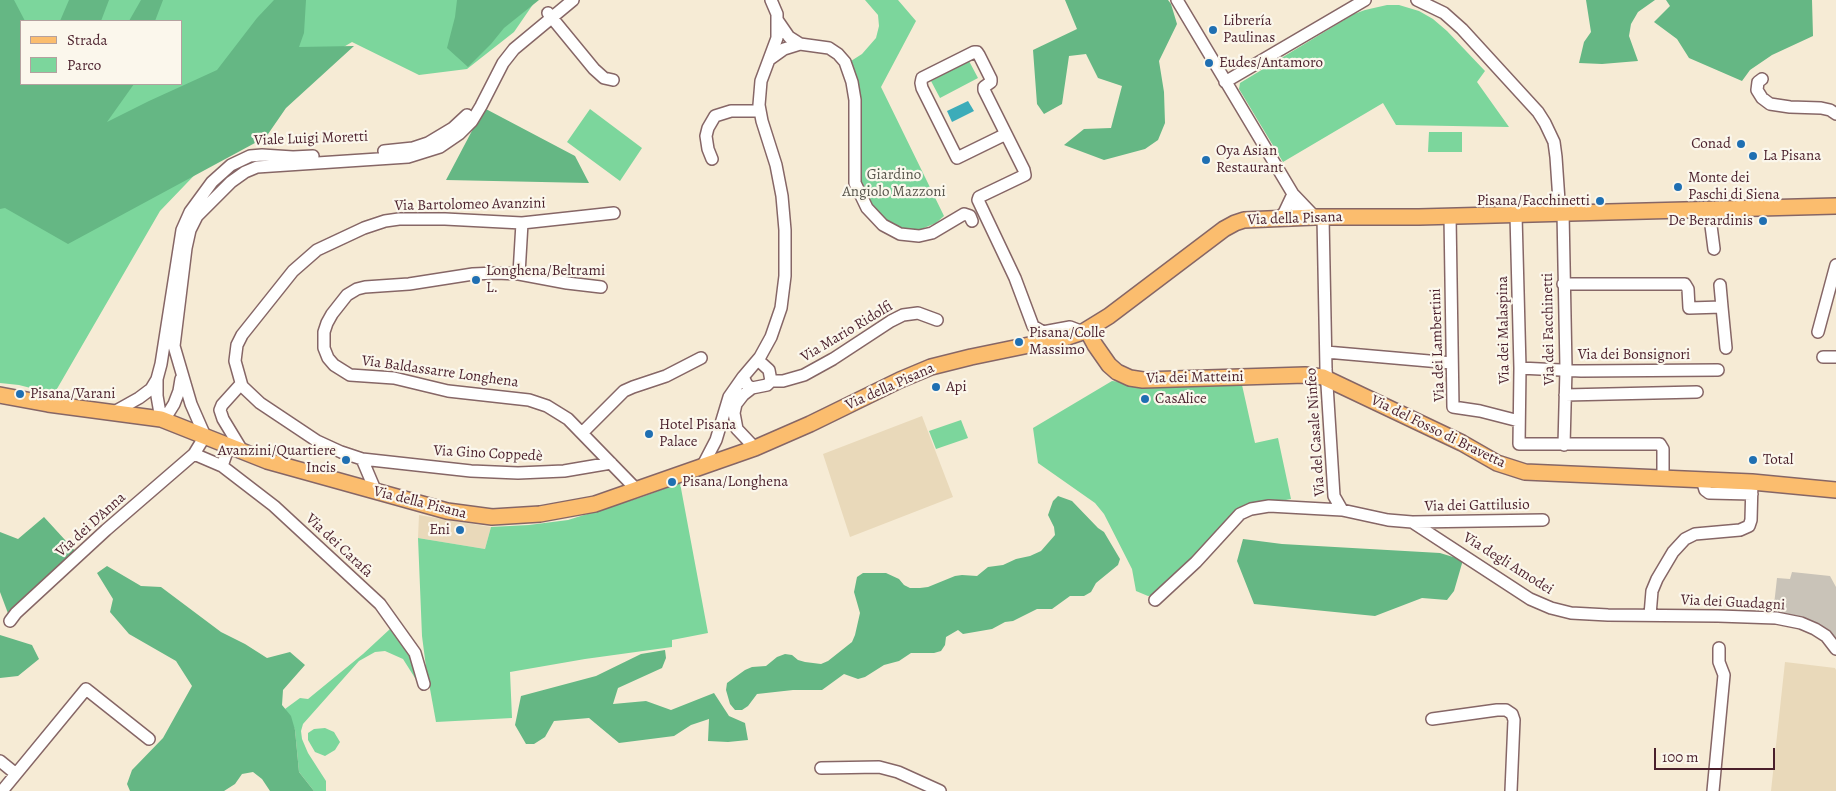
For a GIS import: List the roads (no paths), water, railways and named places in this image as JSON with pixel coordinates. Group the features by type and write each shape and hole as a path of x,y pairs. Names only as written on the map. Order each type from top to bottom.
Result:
{"main road":[{"name":"Via della Pisana","path":"0,395 48,404 161,419 276,464 446,511 492,518 540,514 580,508 755,448 931,367 1068,337 1085,331 1116,312 1235,223 1248,220 1312,217 1450,216 1836,206"},
{"name":"Via dei Matteini","path":"1085,331 1109,365 1120,373 1134,379 1314,375 1327,378"},
{"name":"Via del Fosso di Bravetta","path":"1327,378 1462,443 1497,463 1514,469 1540,474 1702,480 1752,488 1836,490"}],"street":[{"name":"Viale Luigi Moretti","path":"205,436 194,412 181,373 173,339 186,248 194,221 213,199 240,175 263,166 408,157 440,147 459,134 472,121 508,56 562,0"},
{"name":"Viale Luigi Moretti","path":"114,412 151,389 157,379 162,364 178,243 184,224 199,199 220,174 240,160 258,155 293,157 388,151 417,147 436,140 453,128 468,112 506,47 550,14 573,0"},
{"path":"771,0 778,20 789,37 800,44 829,48 841,57 847,67 855,100 855,183 867,208 878,222 894,233 912,236 932,233 966,214 970,216 972,222"},
{"path":"1177,0 1292,194 1312,217"},
{"path":"1225,82 1365,0"},
{"name":"Via dei Facchinetti","path":"1417,0 1437,9 1456,24 1542,118 1555,147 1559,200 1563,212 1566,369 1564,445"},
{"path":"550,14 594,69 604,78 613,80"},
{"path":"702,467 720,427 729,396 758,360 771,337 779,315 784,286 786,259 780,185 760,111 760,86 776,42 778,20"},
{"path":"770,59 784,49 800,44"},
{"path":"1006,134 957,158 922,88 920,83 922,78 977,52 991,79 991,82 984,87 984,90 1006,134 1025,175 979,197 978,200 1015,278 1033,326 1043,332 1070,327 1085,331"},
{"path":"1762,79 1758,82 1757,90 1762,98 1770,104 1821,108 1836,114"},
{"path":"712,159 706,136 715,116 731,111 760,111"},
{"path":"213,199 212,189 218,181 232,170 258,155"},
{"path":"1278,218 1284,213 1292,194"},
{"path":"1709,210 1714,250"},
{"name":"Via Bartolomeo Avanzini","path":"241,384 235,361 240,338 293,271 317,250 364,228 395,220 445,219 522,223 614,213"},
{"name":"Via dei Malaspina","path":"1516,214 1520,444 1564,445"},
{"name":"Via dei Lambertini","path":"1450,216 1453,407 1480,411 1519,422"},
{"name":"Via del Casale Ninfeo","path":"1312,217 1326,352 1334,496 1342,510"},
{"path":"519,274 522,223"},
{"path":"1818,332 1836,265"},
{"name":"Via Baldassarre Longhena","path":"601,287 567,284 519,274 483,273 409,284 369,286 356,289 342,300 328,321 323,338 326,353 334,366 350,374 394,378 448,391 540,403 554,409 582,433 637,490"},
{"path":"1563,284 1683,283 1688,286 1689,308 1722,307"},
{"path":"1720,285 1726,348"},
{"name":"Via Mario Ridolfi","path":"771,381 783,381 804,375 890,321 903,315 918,312 937,320"},
{"path":"1326,352 1452,363"},
{"path":"1823,357 1836,357"},
{"path":"582,433 624,391 666,376 701,358"},
{"path":"755,448 740,434 733,417 736,404 743,395 752,388 766,386 771,381 769,370 758,360"},
{"name":"Via dei Bonsignori","path":"1520,368 1630,371 1718,370"},
{"name":"Viale Luigi Moretti","path":"157,379 156,396 161,419 171,410 176,401 181,373"},
{"path":"743,377 752,388"},
{"path":"222,466 236,449 220,410 222,405 241,384 260,403 310,437 329,447 362,459 376,492"},
{"path":"1565,395 1697,392"},
{"path":"720,427 736,427"},
{"name":"Via dei D’Anna","path":"10,621 16,613 106,530 194,454 205,436"},
{"path":"1564,445 1660,444 1663,449 1663,478"},
{"name":"Via dei Carafa","path":"194,454 222,466 274,506 380,604 415,653 424,684"},
{"name":"Via Gino Coppedè","path":"362,459 471,471 518,473 564,471 611,463"},
{"path":"1650,615 1655,583 1677,547 1685,539 1693,535 1747,528 1751,520 1752,488"},
{"name":"Via del Casale Ninfeo","path":"1155,600 1196,562 1240,514 1252,509 1269,506 1342,510"},
{"name":"Via degli Amodei","path":"1342,510 1388,520 1412,522 1542,606 1580,614 1608,616 1650,615"},
{"name":"Via dei Gattilusio","path":"1412,522 1543,520"},
{"name":"Via dei Guadagni","path":"1650,615 1776,618 1801,623 1815,629 1826,636 1836,649"},
{"path":"1713,791 1724,675 1719,662 1719,648"},
{"path":"9,783 86,689 149,739"},
{"path":"1432,719 1497,710 1506,710 1512,714 1514,720 1511,791"},
{"path":"0,761 9,783 18,791"},
{"path":"821,768 879,767 898,772 940,791"}],"water":[{"path":"968,101 974,111 952,122 947,111"}],"place":[{"name":"Librería Paulinas","path":"1213,30"},
{"name":"Eudes/Antamoro","path":"1209,63"},
{"name":"Conad","path":"1741,144"},
{"name":"La Pisana","path":"1753,156"},
{"name":"Oya Asian Restaurant","path":"1206,160"},
{"name":"Monte dei Paschi di Siena","path":"1678,187"},
{"name":"Pisana/Facchinetti","path":"1600,201"},
{"name":"De Berardinis","path":"1763,221"},
{"name":"Longhena/Beltrami L.","path":"476,280"},
{"name":"Pisana/Colle Massimo","path":"1019,342"},
{"name":"Api","path":"936,387"},
{"name":"Pisana/Varani","path":"20,394"},
{"name":"CasAlice","path":"1145,399"},
{"name":"Hotel Pisana Palace","path":"649,434"},
{"name":"Avanzini/Quartiere Incis","path":"346,460"},
{"name":"Total","path":"1753,460"},
{"name":"Pisana/Longhena","path":"672,482"},
{"name":"Eni","path":"460,530"}],"park label":[{"name":"Giardino Angiolo Mazzoni","path":"894,184"}]}
